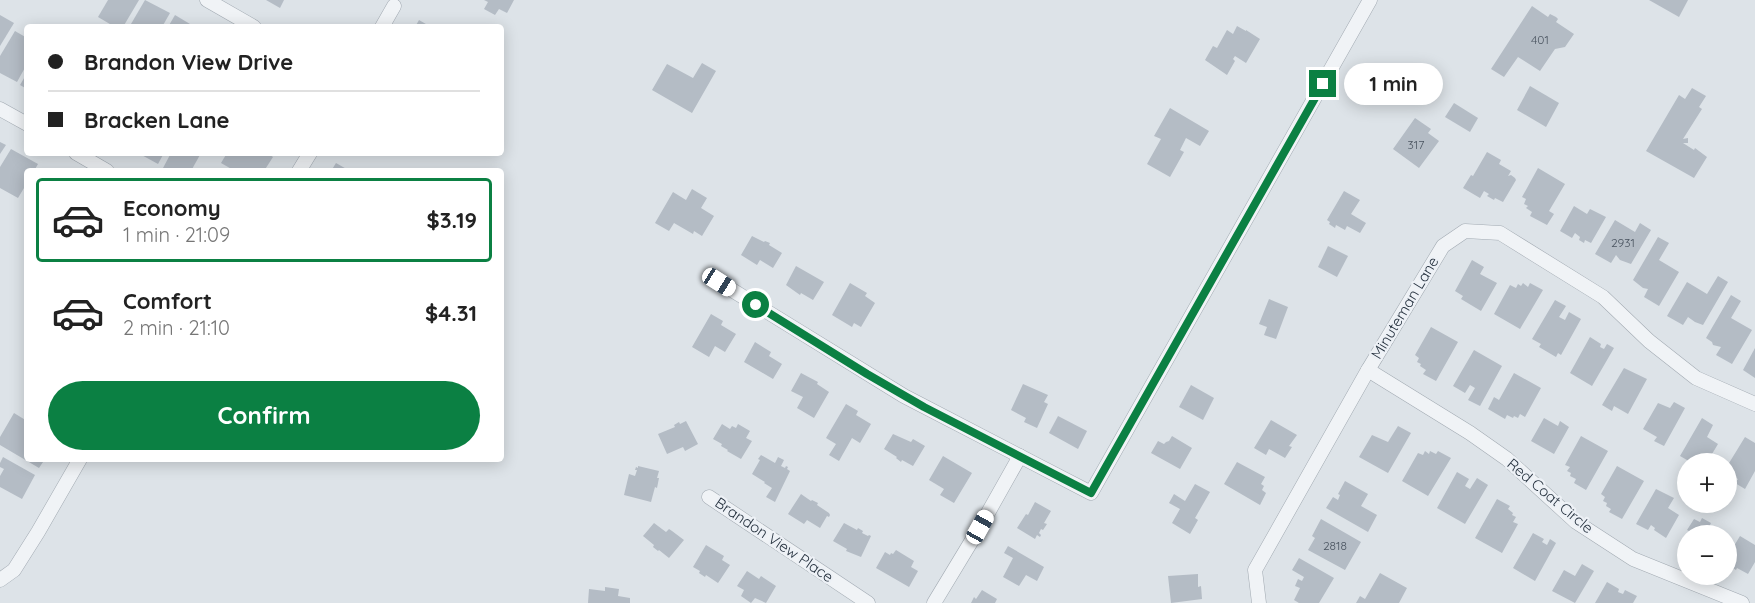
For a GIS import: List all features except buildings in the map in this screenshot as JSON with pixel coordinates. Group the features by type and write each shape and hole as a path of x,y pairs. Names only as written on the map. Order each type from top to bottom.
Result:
{"street":[{"path":"207,0 249,24"},
{"path":"719,282 904,396 1091,493 1370,0"},
{"path":"384,24 394,6"},
{"path":"0,109 24,122"},
{"path":"81,156 101,168"},
{"name":"Minuteman Lane","path":"1259,603 1256,570 1368,370 1443,246 1465,231 1500,233 1603,297 1649,341 1696,378 1755,404"},
{"name":"Red Coat Circle","path":"1368,370 1470,433 1507,459 1576,522 1633,559 1742,603"},
{"path":"934,603 1020,456"},
{"path":"0,580 14,570 78,462"},
{"name":"Brandon View Place","path":"709,497 868,603"}],"route":[{"path":"756,305 924,407 1091,493 1323,84"}]}
